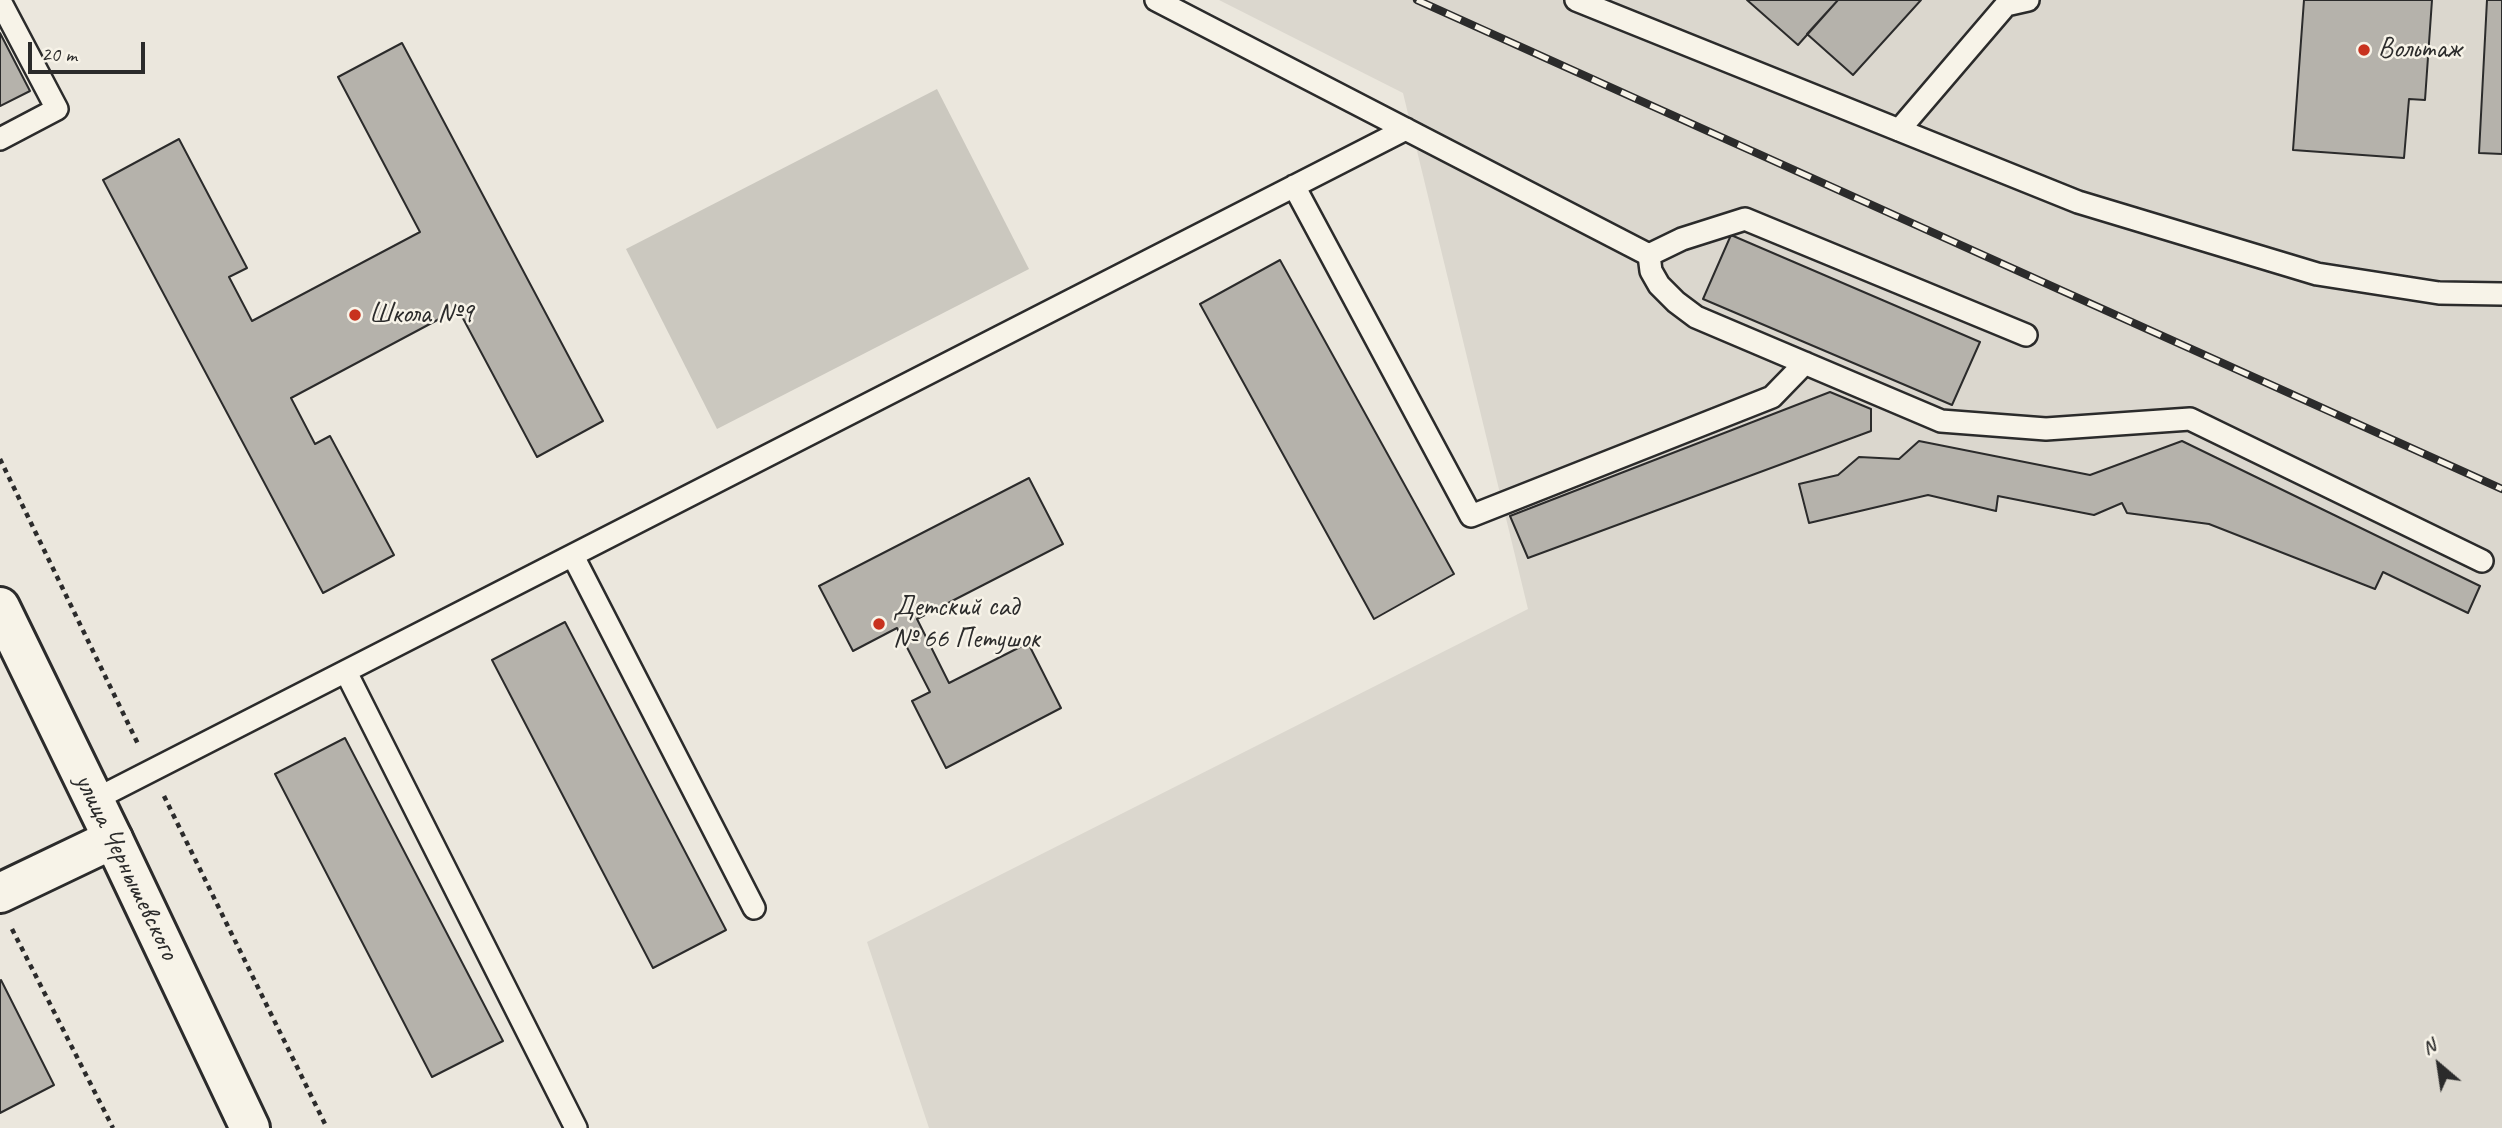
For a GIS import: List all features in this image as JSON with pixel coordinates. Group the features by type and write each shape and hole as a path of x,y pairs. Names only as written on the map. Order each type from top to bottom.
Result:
{"main road":[{"name":"улица Чернышевского","path":"0,607 250,1128"},
{"path":"3,906 113,839"}],"lane":[{"path":"1156,0 1649,255"},
{"path":"1576,0 2078,202 2316,274 2439,293 2502,294"},
{"path":"1899,130 2004,2 2028,0"},
{"path":"0,1 57,109 0,138"},
{"path":"94,800 1406,129"},
{"path":"1294,186 1471,516 1772,397 1805,363"},
{"path":"1649,255 1682,239 1745,219 2026,335"},
{"path":"1649,255 1651,271 1659,285 1696,317 1941,421 2046,429 2190,419 2482,561"},
{"path":"573,556 754,908"},
{"path":"346,672 576,1128"}],"path":[{"path":"3,906 113,1128"}],"shaded area":[{"path":"1219,0 2502,0 2502,1128 929,1128 867,942 1528,609 1403,93"},
{"path":"937,89 1029,269 717,429 626,249"}],"building":[{"path":"1747,0 1838,0 1798,45"},
{"path":"1838,0 1921,0 1853,75 1807,34"},
{"name":"Вольтаж","path":"2304,0 2432,0 2425,100 2409,99 2404,158 2293,150"},
{"path":"2487,0 2502,0 2502,154 2479,153"},
{"path":"0,33 30,91 0,106"},
{"name":"Школа №9","path":"402,43 603,421 537,457 458,309 291,398 315,444 330,436 394,555 323,593 103,180 179,139 247,268 229,277 252,321 420,232 338,77"},
{"path":"1731,235 1980,342 1952,405 1703,299"},
{"path":"1280,260 1454,574 1374,619 1200,304"},
{"path":"1830,392 1871,409 1871,431 1528,558 1510,516"},
{"path":"1919,441 2090,475 2182,441 2480,586 2468,613 2383,572 2375,589 2209,524 2127,513 2122,503 2094,515 1998,496 1996,511 1928,495 1809,523 1799,484 1838,475 1859,457 1899,459"},
{"name":"Детский сад № 66 Петушок","path":"1029,478 1063,544 917,619 949,683 1028,643 1061,708 946,768 912,701 930,692 897,628 853,651 819,586"},
{"path":"565,622 726,930 653,968 492,660"},
{"path":"345,738 503,1041 432,1077 275,774"},
{"path":"0,981 54,1085 0,1113"}],"railway":[{"path":"1417,0 2502,489"}],"place":[{"name":"Вольтаж","path":"2364,50"},
{"name":"Школа №9","path":"355,315"},
{"name":"Детский сад № 66 Петушок","path":"879,624"}]}
